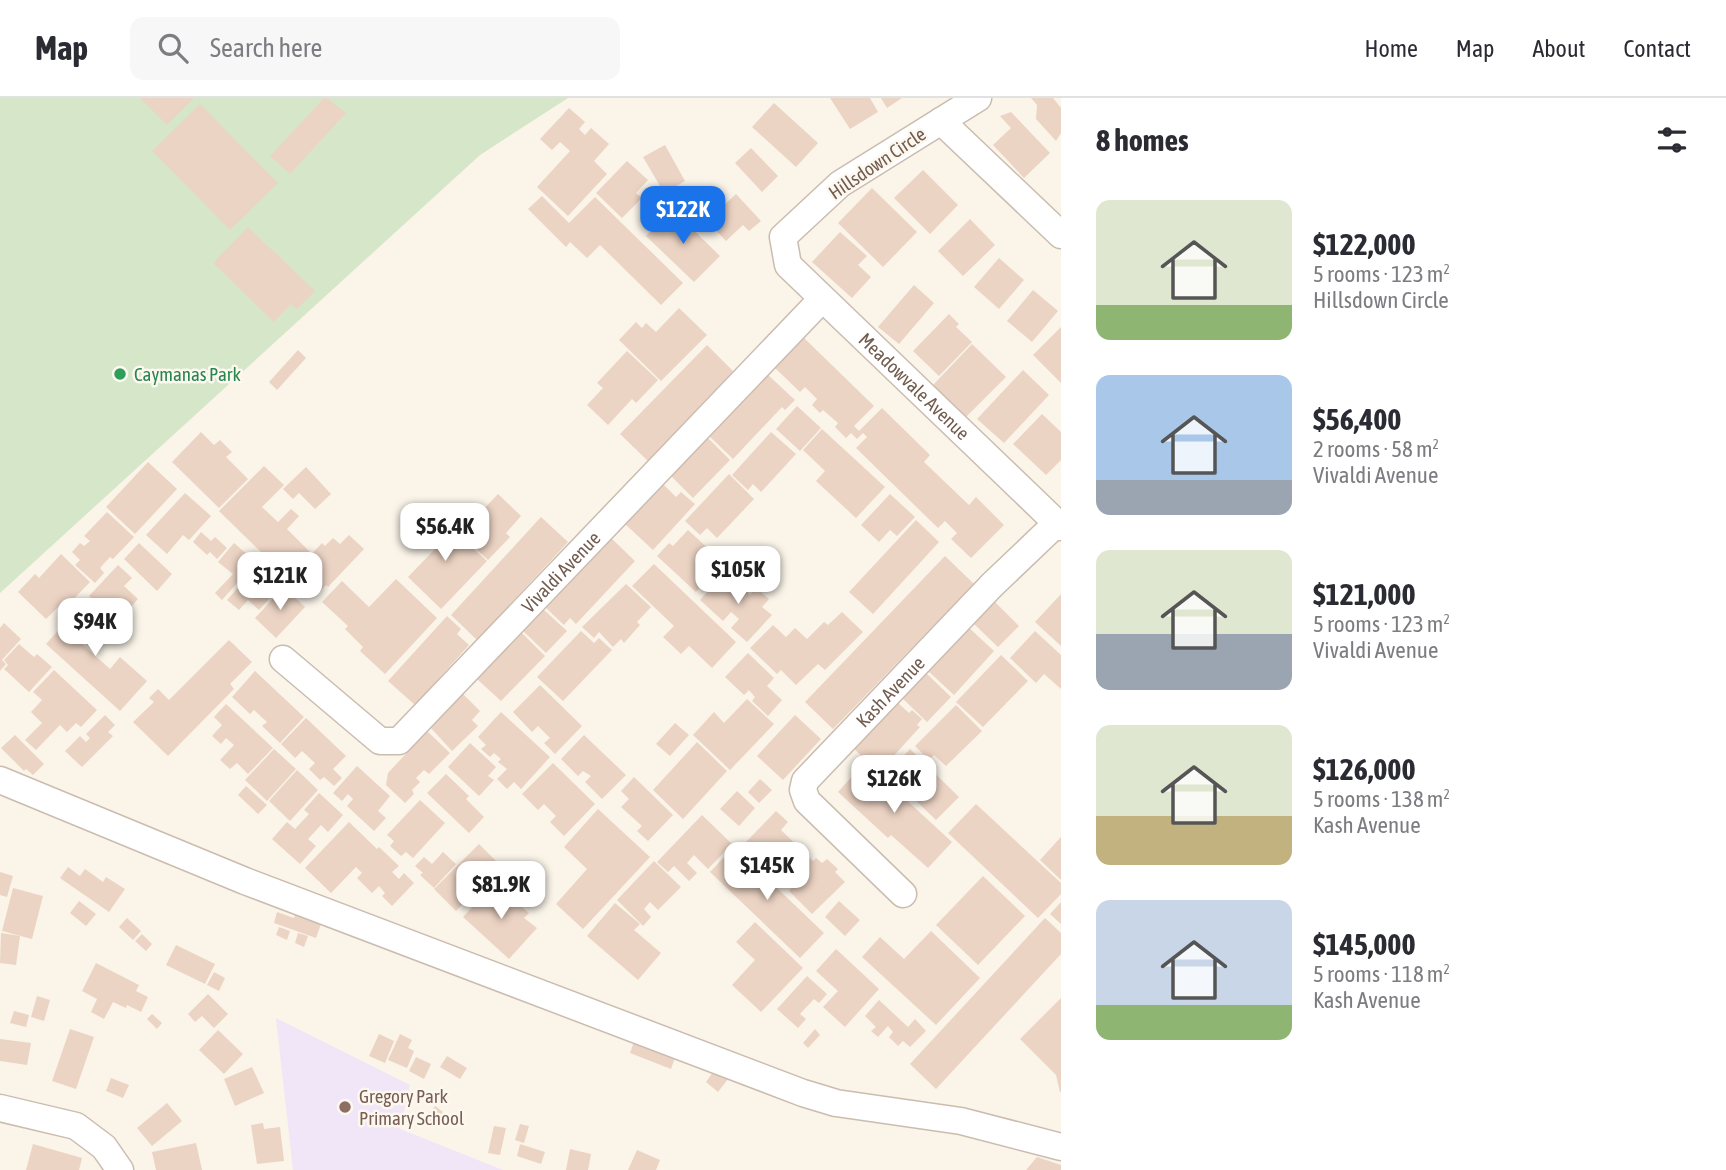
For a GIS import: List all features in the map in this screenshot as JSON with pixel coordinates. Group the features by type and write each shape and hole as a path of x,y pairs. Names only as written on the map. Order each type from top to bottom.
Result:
{"street":[{"name":"Hillsdown Circle","path":"783,237 840,184 978,98"},
{"path":"941,121 1061,235"},
{"name":"Meadowvale Avenue","path":"783,237 788,265 1059,525"},
{"name":"Vivaldi Avenue","path":"283,659 380,741 399,741 822,299"},
{"name":"Kash Avenue","path":"903,894 807,801 803,790 805,781 992,585 1059,525"},
{"path":"0,780 245,881 803,1093 836,1103 961,1121 1061,1147"},
{"path":"0,1108 76,1126 104,1147 120,1170"}],"shaded area":[{"name":"Gregory Park Primary School","path":"276,1018 410,1085 400,1129 503,1170 293,1170"}],"green space":[{"name":"Caymanas Park","path":"0,98 568,98 480,155 0,593"}],"building":[{"path":"140,98 194,98 167,125"},
{"path":"324,98 346,113 290,174 270,156"},
{"path":"830,98 870,98 878,112 850,129"},
{"path":"881,98 902,98 887,108"},
{"path":"1031,98 1053,98 1061,108 1061,133 1056,141 1036,119 1037,105"},
{"path":"774,103 818,143 796,167 752,127"},
{"path":"200,104 278,183 230,230 152,151"},
{"path":"569,108 585,122 579,129 585,135 591,128 609,144 594,161 607,174 568,216 537,187 570,151 560,142 552,150 540,139"},
{"path":"1011,112 1050,153 1024,178 993,145 1011,128 1000,116"},
{"path":"665,145 685,181 664,193 643,157"},
{"path":"751,148 778,176 762,192 735,163"},
{"path":"627,161 648,180 636,193 642,198 622,218 596,193"},
{"path":"923,170 958,205 930,234 894,198"},
{"path":"872,188 917,232 883,267 838,223"},
{"path":"736,194 761,221 749,231 743,225 726,241 707,221"},
{"path":"542,196 569,223 595,197 683,283 661,305 600,245 587,258 570,242 566,247 528,209"},
{"path":"672,209 720,256 694,282 646,236"},
{"path":"970,219 995,245 963,276 938,251"},
{"path":"248,227 315,291 297,309 291,304 274,322 213,263"},
{"path":"840,232 867,256 858,265 871,277 852,298 812,262"},
{"path":"999,258 1024,280 999,309 974,287"},
{"path":"914,285 934,303 899,344 878,327"},
{"path":"1033,290 1058,311 1032,342 1007,321"},
{"path":"679,308 707,335 661,381 619,340 636,322 642,328 646,323 656,332"},
{"path":"949,314 959,324 956,327 972,342 939,376 913,351"},
{"path":"1061,327 1061,383 1033,355"},
{"path":"803,337 874,406 854,426 859,431 882,408 930,455 924,462 969,505 976,497 1004,525 971,558 951,539 957,533 945,521 938,528 856,448 867,437 863,433 857,439 851,433 846,438 835,427 838,423 823,410 820,413 812,405 817,399 805,387 800,392 774,367"},
{"path":"972,344 1006,377 966,417 933,385"},
{"path":"707,345 735,373 649,462 620,434"},
{"path":"298,350 306,358 277,390 269,382"},
{"path":"627,351 658,380 636,403 632,399 608,425 587,405 603,388 597,383"},
{"path":"1023,370 1049,395 1004,443 977,419"},
{"path":"767,374 795,400 785,410 782,407 733,459 708,435"},
{"path":"797,406 821,428 800,451 776,429"},
{"path":"1042,414 1061,432 1061,460 1046,475 1013,444"},
{"path":"822,429 885,487 856,518 816,481 825,471 803,450"},
{"path":"201,432 214,445 220,440 232,452 226,457 248,479 219,508 172,462"},
{"path":"771,432 796,454 761,492 753,484 748,490 732,475"},
{"path":"707,437 730,460 693,498 670,475"},
{"path":"148,462 177,489 135,534 106,507"},
{"path":"264,466 284,485 262,507 278,522 291,509 299,516 287,529 311,553 293,571 280,559 277,563 266,553 264,555 219,511"},
{"path":"306,467 331,494 315,509 299,493 293,499 283,489"},
{"path":"729,474 754,499 717,538 707,528 700,535 685,521"},
{"path":"661,482 676,497 681,492 695,504 653,550 624,523"},
{"path":"185,493 211,516 189,540 183,535 167,554 146,535"},
{"path":"498,494 521,516 506,533 510,537 488,560 460,534"},
{"path":"890,494 915,517 897,536 890,530 879,542 861,525"},
{"path":"107,512 134,537 113,559 110,557 100,568 104,573 95,583 75,565 80,560 72,552 80,543 84,546 90,541 84,536"},
{"path":"432,515 453,534 455,531 487,561 441,609 408,577 435,549 416,531"},
{"path":"541,517 568,542 477,640 451,615"},
{"path":"916,520 939,542 873,614 849,592"},
{"path":"688,530 723,562 696,592 657,556 669,543 673,546"},
{"path":"201,532 211,541 215,537 227,548 217,559 210,552 207,555 193,542"},
{"path":"349,535 364,549 328,587 326,585 313,598 290,577 322,543 325,546 333,538 340,544"},
{"path":"610,537 635,561 576,624 570,618 564,625 545,607"},
{"path":"139,543 172,574 157,591 124,559"},
{"path":"234,543 256,562 222,600 215,593 233,574 218,562"},
{"path":"61,554 90,582 62,611 58,607 46,619 18,592 35,574 39,578"},
{"path":"945,556 974,584 833,729 805,702"},
{"path":"654,564 736,642 712,668 689,646 681,654 663,637 674,626 632,586"},
{"path":"118,565 132,578 124,586 138,599 117,622 89,596"},
{"path":"258,565 281,585 259,610 248,600 239,610 227,600"},
{"path":"725,572 750,595 756,588 769,599 762,607 772,615 747,642 731,628 739,619 731,612 723,621 700,600"},
{"path":"396,579 437,618 385,674 360,651 363,647 345,629 348,626 322,602 342,581 369,607"},
{"path":"626,584 651,607 637,622 640,625 624,643 621,639 613,647 599,632 594,638 582,627"},
{"path":"284,587 305,607 276,638 255,618"},
{"path":"1061,594 1061,646 1035,622"},
{"path":"994,601 1019,626 998,647 973,623"},
{"path":"83,603 111,627 99,641 90,633 81,643 110,669 120,657 147,681 120,711 46,644"},
{"path":"543,609 567,631 546,653 523,631"},
{"path":"842,612 863,632 825,670 818,664 796,685 781,670 777,674 750,648 773,625 786,637 795,628 807,639 824,622 828,625"},
{"path":"447,616 461,629 457,634 469,645 415,705 388,681"},
{"path":"4,623 21,639 2,660 6,664 0,671 0,628"},
{"path":"967,626 994,651 954,695 926,669"},
{"path":"581,631 594,643 599,638 612,650 563,701 537,677"},
{"path":"1035,631 1061,655 1061,689 1044,674 1036,683 1010,658"},
{"path":"522,633 545,656 501,701 477,679"},
{"path":"229,640 252,662 230,684 234,689 168,756 133,722 154,702 149,698 158,689 169,700"},
{"path":"19,644 52,667 29,692 4,669 8,665 4,660"},
{"path":"748,653 774,678 767,686 782,700 768,716 752,701 755,697 749,690 744,695 725,677"},
{"path":"1001,655 1028,681 983,727 956,702"},
{"path":"54,670 97,710 81,727 76,723 67,732 60,725 36,750 25,740 42,723 31,712 42,700 33,692"},
{"path":"255,671 304,717 280,743 262,726 267,722 254,710 250,714 232,697"},
{"path":"924,671 951,697 927,722 900,696"},
{"path":"540,685 582,726 555,754 544,743 550,738 538,726 532,732 513,712"},
{"path":"463,694 480,711 472,720 478,726 452,751 430,727"},
{"path":"747,699 774,724 730,770 693,735 714,712 724,723"},
{"path":"896,701 909,713 912,710 922,719 917,725 920,727 879,772 853,748"},
{"path":"226,704 273,748 248,774 237,763 230,769 220,760 234,745 226,738 221,744 212,736 222,725 214,717"},
{"path":"956,705 982,731 946,766 934,755 929,760 915,746"},
{"path":"501,712 550,757 521,789 514,782 507,789 497,779 507,769 498,762 501,759 494,753 490,757 481,749 486,745 478,737"},
{"path":"105,715 115,725 108,732 113,736 82,767 65,751 80,736 86,742 90,738 86,734"},
{"path":"795,715 821,739 783,780 757,756"},
{"path":"306,718 346,756 333,769 342,778 334,786 324,777 320,780 309,769 315,763 302,751 295,758 281,744"},
{"path":"675,723 689,735 670,756 656,744"},
{"path":"427,731 450,753 429,774 424,770 416,778 420,782 405,803 386,785 388,773"},
{"path":"15,735 44,764 33,775 26,769 24,771 1,748"},
{"path":"584,735 626,775 602,799 585,782 591,776 583,771 578,776 561,759"},
{"path":"697,742 727,771 683,819 653,790"},
{"path":"470,743 496,767 488,776 494,780 479,796 448,767"},
{"path":"274,749 296,769 267,801 245,780"},
{"path":"910,749 959,797 936,820 887,773"},
{"path":"865,762 952,842 928,868 891,835 888,838 838,792"},
{"path":"553,763 595,804 564,836 550,822 556,816 544,804 538,810 522,794"},
{"path":"357,766 390,796 378,811 386,818 374,831 347,806 353,799 348,794 342,801 333,793"},
{"path":"297,770 318,790 290,821 269,801"},
{"path":"446,774 469,796 466,799 484,817 469,833 427,793"},
{"path":"634,777 673,815 648,841 637,831 642,826 621,807 629,799 621,791"},
{"path":"760,779 772,790 759,803 748,792"},
{"path":"246,786 267,805 258,814 238,795"},
{"path":"737,791 755,808 739,826 720,809"},
{"path":"319,793 343,815 328,832 321,825 308,839 316,846 300,864 272,839 287,822 295,829 309,814 304,810"},
{"path":"420,800 445,823 413,858 406,852 401,856 390,846 394,841 387,835"},
{"path":"976,804 1061,883 1061,894 1038,918 948,833"},
{"path":"598,809 650,857 583,929 556,904 587,869 564,847"},
{"path":"776,811 788,822 781,830 813,861 816,858 822,863 827,859 838,869 835,872 845,882 812,914 789,891 793,886 787,880 783,883 744,844"},
{"path":"702,815 732,844 708,869 694,855 687,863 697,873 689,881 674,866 668,872 657,862"},
{"path":"349,822 399,866 392,872 399,879 404,873 414,883 392,906 382,896 385,893 379,886 372,893 357,878 362,873 356,867 331,893 305,868"},
{"path":"1061,837 1061,880 1040,860"},
{"path":"479,844 497,862 490,869 497,876 483,891 479,887 456,911 434,889"},
{"path":"734,847 824,933 800,958 710,872"},
{"path":"443,852 456,864 434,888 415,866 424,857 432,864"},
{"path":"654,861 681,887 658,910 650,902 644,909 651,917 643,926 617,900"},
{"path":"68,867 80,876 85,869 103,882 106,877 125,889 109,912 60,878"},
{"path":"0,872 13,876 7,897 0,895"},
{"path":"983,876 1025,916 978,965 936,925"},
{"path":"499,886 518,904 524,897 528,901 522,907 529,913 524,918 537,928 509,959 463,917 487,891 491,895"},
{"path":"13,888 43,896 32,939 2,931"},
{"path":"79,901 96,914 86,926 70,913"},
{"path":"839,901 860,920 845,936 825,917"},
{"path":"1061,902 1061,924 1050,914"},
{"path":"615,903 640,924 634,930 661,953 638,980 587,936"},
{"path":"277,912 294,918 296,912 322,921 316,938 274,923"},
{"path":"127,918 141,931 133,940 119,927"},
{"path":"1045,918 1061,933 1061,954 936,1089 910,1064"},
{"path":"755,922 803,968 761,1012 732,985 755,960 736,942"},
{"path":"279,927 290,931 287,940 276,935"},
{"path":"931,931 980,978 936,1025 862,957 880,937 904,959"},
{"path":"1,933 20,936 16,965 0,963"},
{"path":"298,933 308,936 304,947 295,943"},
{"path":"142,934 152,944 146,951 135,941"},
{"path":"176,945 215,964 205,984 166,965"},
{"path":"836,949 879,989 845,1027 823,1007 838,991 816,971"},
{"path":"96,963 139,985 136,991 148,997 141,1012 113,1002 104,1019 91,1012 97,999 82,991"},
{"path":"214,972 225,978 219,991 207,985"},
{"path":"807,976 827,994 819,1003 814,999 800,1014 806,1019 798,1028 777,1009"},
{"path":"208,994 228,1014 214,1028 202,1016 195,1022 188,1014"},
{"path":"37,996 50,1000 44,1021 31,1017"},
{"path":"1061,998 1060,1092 1056,1075 1020,1039"},
{"path":"879,1000 908,1027 915,1019 926,1031 910,1047 903,1041 898,1046 889,1037 893,1032 888,1026 878,1037 871,1031 876,1027 865,1016"},
{"path":"14,1011 29,1015 26,1027 10,1023"},
{"path":"152,1014 162,1023 157,1029 147,1019"},
{"path":"70,1029 94,1037 76,1089 52,1081"},
{"path":"815,1029 820,1035 808,1048 803,1043"},
{"path":"218,1030 243,1054 224,1074 199,1050"},
{"path":"379,1034 394,1041 385,1063 369,1056"},
{"path":"400,1034 412,1040 408,1048 414,1051 407,1068 388,1060"},
{"path":"636,1036 677,1052 671,1069 630,1053"},
{"path":"0,1039 31,1043 27,1065 0,1061"},
{"path":"447,1056 467,1068 460,1079 440,1067"},
{"path":"416,1057 431,1064 424,1079 409,1071"},
{"path":"252,1067 264,1093 235,1106 224,1079"},
{"path":"715,1069 728,1079 718,1092 706,1082"},
{"path":"111,1078 129,1085 123,1098 106,1091"},
{"path":"167,1103 182,1121 152,1146 137,1128"},
{"path":"435,1106 443,1112 432,1124 425,1118"},
{"path":"263,1123 264,1129 280,1127 284,1161 257,1164 251,1125"},
{"path":"520,1124 529,1126 524,1143 515,1140"},
{"path":"494,1126 506,1128 500,1155 488,1153"},
{"path":"196,1143 202,1170 156,1170 152,1152"},
{"path":"33,1144 82,1158 79,1170 26,1170"},
{"path":"520,1144 545,1152 541,1164 517,1156"},
{"path":"570,1149 591,1154 588,1170 566,1170"},
{"path":"637,1150 660,1160 656,1170 628,1170"},
{"path":"1037,1157 1061,1165 1061,1170 1026,1170"}],"place":[{"name":"Caymanas Park","path":"120,374"},
{"name":"Gregory Park Primary School","path":"345,1107"}]}
